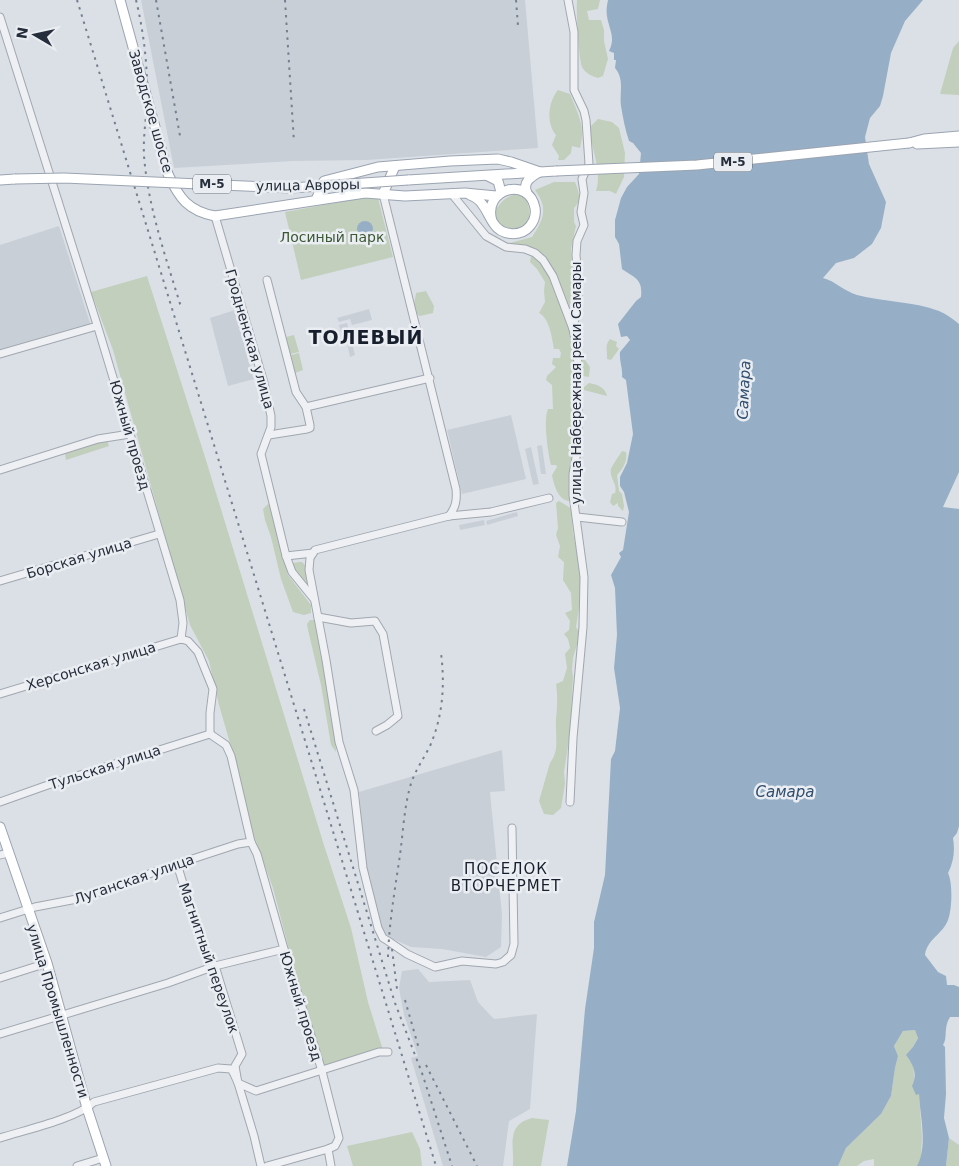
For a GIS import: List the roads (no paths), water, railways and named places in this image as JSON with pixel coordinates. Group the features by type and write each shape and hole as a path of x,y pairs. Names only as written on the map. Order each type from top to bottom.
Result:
{"main road":[{"name":"Заводское шоссе","path":"120,0 168,174 176,192 192,208 215,216 365,193 405,196 452,193 499,194"},
{"name":"М-5","path":"912,143 959,136"},
{"name":"М-5","path":"912,143 924,145 959,142"},
{"name":"улица Авроры","path":"0,180 64,178 291,188 496,174 697,165 912,143"},
{"path":"496,174 505,167 504,162 498,159"},
{"path":"316,200 324,181 365,169 450,161 498,159 540,172"},
{"path":"383,194 395,166"},
{"path":"465,193 479,200 500,230 507,233 518,233 525,230 533,221 535,212 532,200 525,189 529,179 540,172"},
{"path":"485,175 498,181 499,194"},
{"path":"492,221 491,206 499,194 513,189 527,193"},
{"name":"улица Промышленности","path":"0,827 4,854 47,963 87,1108 105,1162"}],"street":[{"name":"улица Набережная реки Самары","path":"568,0 574,32 574,90 584,111 588,164 582,178 584,193 581,212 584,225 577,241 578,294 573,330 578,349 578,446 573,474 573,495 584,577 583,627 573,738 570,802"},
{"name":"Южный проезд","path":"0,17 97,326 180,600 183,623 181,639"},
{"path":"452,193 486,236 506,247 535,252 543,260 553,276 573,330"},
{"path":"383,194 456,489 457,500 455,509 449,516"},
{"name":"Гродненская улица","path":"215,216 264,383 271,416 269,435 261,454 286,556 292,572 315,600"},
{"path":"268,280 296,392 306,407 310,428 269,435"},
{"path":"0,354 97,326"},
{"path":"306,407 430,378"},
{"path":"0,470 98,439 130,434"},
{"path":"286,556 311,555 315,550 449,516 491,512 548,498"},
{"path":"577,517 622,522"},
{"name":"Борская улица","path":"0,581 159,534"},
{"name":"Гродненская улица","path":"311,555 309,570 339,742 354,790 363,868 378,928 384,938 407,954 435,967 462,961 496,964 503,962 511,955 514,944 512,828"},
{"path":"318,617 351,623 375,621 383,634 398,716 376,731"},
{"path":"181,639 188,641 198,652 213,689 210,734"},
{"name":"Херсонская улица","path":"0,694 181,639"},
{"name":"Южный проезд","path":"210,734 226,745 231,756 251,842 257,854 322,1071 338,1138 335,1146 328,1149"},
{"name":"Тульская улица","path":"0,802 210,734"},
{"name":"Луганская улица","path":"0,918 82,898 177,864 238,844 251,842"},
{"name":"Магнитный переулок","path":"177,864 204,951 215,966 242,1054 235,1066 238,1084 261,1166"},
{"path":"0,1034 168,983 215,966 284,949"},
{"path":"0,978 47,963"},
{"path":"0,1138 56,1120 87,1108 94,1102 218,1068 230,1069 238,1084 256,1091 379,1052 388,1052"},
{"path":"267,1166 328,1149 331,1166"},
{"path":"77,1166 105,1162"}],"water":[{"name":"Самара","path":"608,0 923,0 905,21 891,53 880,106 870,118 865,137 869,164 886,202 881,228 872,244 854,258 836,263 823,278 857,295 919,305 939,311 959,324 959,472 943,507 959,509 959,826 953,838 954,855 948,873 950,877 951,903 948,920 926,949 925,955 938,972 946,976 947,985 959,987 959,1017 950,1017 943,1045 945,1047 946,1094 944,1118 949,1138 946,1166 917,1166 923,1140 922,1121 919,1094 916,1095 912,1086 915,1077 914,1069 906,1055 918,1038 915,1030 903,1031 894,1046 898,1056 891,1096 881,1114 846,1148 838,1166 567,1166 576,1111 585,1009 594,948 594,922 605,875 611,759 615,751 620,708 614,668 617,635 615,588 611,575 621,557 619,553 623,550 629,512 624,492 620,486 620,477 627,463 633,434 626,380 622,377 620,355 620,352 630,340 627,336 621,337 618,324 641,297 641,286 637,280 622,269 619,244 615,237 615,220 621,198 627,187 639,174 641,153 629,141 624,124 620,77 615,68 616,60 614,60 614,53 609,51 612,37 607,14"},
{"path":"365,221 373,229 365,237 357,229"}],"railway":[{"path":"77,0 436,1166"},
{"path":"136,0 147,76 144,136 146,175 158,232 181,307"},
{"path":"156,0 180,136"},
{"path":"285,0 294,142"},
{"path":"516,0 518,26"},
{"path":"388,957 391,919 408,795 414,776 430,746 440,712 443,689 441,653"},
{"path":"304,709 395,1003 422,1073 452,1166"},
{"path":"392,949 397,989"},
{"path":"405,1000 419,1049"},
{"path":"426,1065 477,1166"}],"district":[{"name":"ТОЛЕВЫЙ","path":"366,337"},
{"name":"ПОСЕЛОК ВТОРЧЕРМЕТ","path":"506,878"}],"park label":[{"name":"Лосиный парк","path":"332,237"}]}
